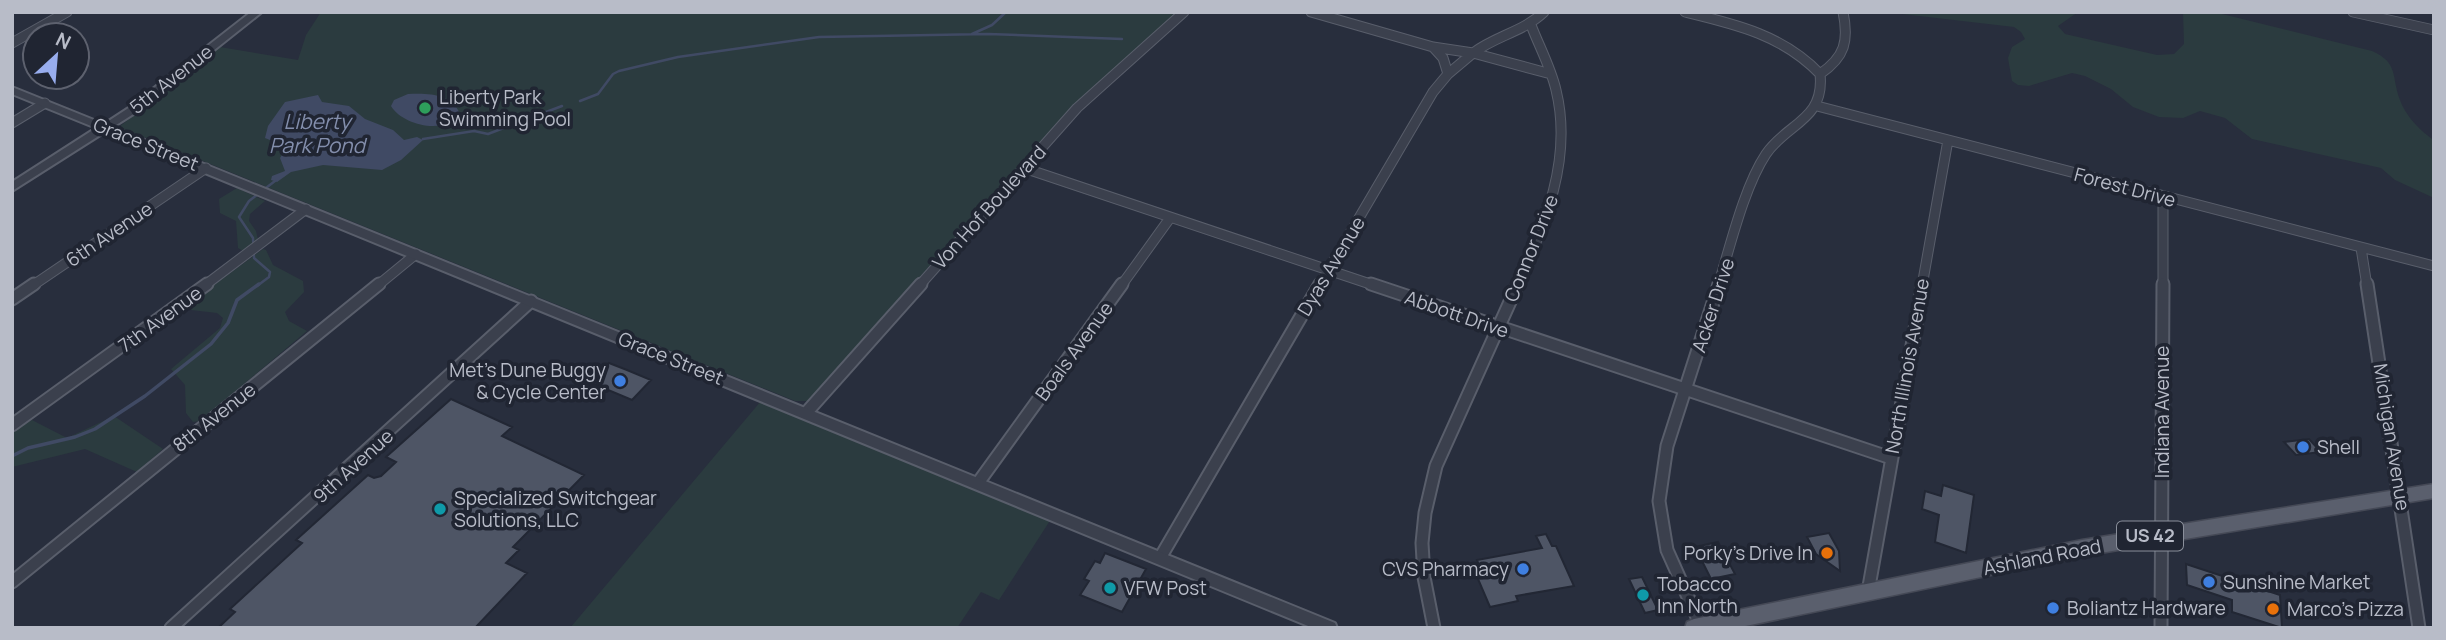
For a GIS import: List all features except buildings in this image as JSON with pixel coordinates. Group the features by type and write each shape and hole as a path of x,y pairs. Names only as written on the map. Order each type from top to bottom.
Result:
{"main road":[{"name":"Ashland Road","path":"1698,627 2162,534 2434,491"}],"street":[{"path":"12,43 67,12"},
{"name":"5th Avenue","path":"12,187 107,128 257,12"},
{"name":"Von Hof Boulevard","path":"806,413 1094,91 1184,12"},
{"path":"1311,12 1433,47 1473,53 1551,74"},
{"path":"1473,53 1531,25 1544,12"},
{"path":"1685,12 1763,34 1798,53 1819,74 1821,87 1817,106"},
{"path":"1819,74 1837,62 1844,52 1847,37 1843,12"},
{"path":"2353,12 2434,30"},
{"name":"Connor Drive","path":"1434,628 1422,560 1424,513 1441,450 1537,242 1560,172 1561,121 1551,74 1531,25"},
{"path":"1433,47 1443,58 1448,74"},
{"name":"Dyas Avenue","path":"1160,558 1433,92 1448,74 1473,53"},
{"name":"Grace Street","path":"12,90 1330,628"},
{"path":"12,123 45,103"},
{"name":"Forest Drive","path":"1817,106 2434,266"},
{"name":"Acker Drive","path":"1698,627 1668,556 1659,501 1662,471 1685,390 1758,168 1772,146 1817,106"},
{"name":"North Illinois Avenue","path":"1868,592 1948,140"},
{"name":"6th Avenue","path":"12,299 206,168"},
{"name":"Abbott Drive","path":"1024,168 1891,458"},
{"name":"Indiana Avenue","path":"2161,628 2163,197"},
{"name":"7th Avenue","path":"12,425 246,256 306,209"},
{"name":"Boals Avenue","path":"978,484 1170,218"},
{"name":"Michigan Avenue","path":"2361,248 2401,496 2419,628"},
{"name":"8th Avenue","path":"12,582 416,254"},
{"name":"9th Avenue","path":"171,628 531,301"}],"shaded area":[{"path":"321,12 1178,12 1084,95 808,401 795,401 119,127 220,47 298,60 306,35"},
{"path":"1885,12 2078,12 2058,26 2065,34 2157,55 2174,54 2184,44 2183,12 2222,14 2372,51 2390,65 2402,106 2419,128 2434,140 2434,198 2395,180 2381,168 2252,139 2225,118 2200,111 2183,118 2159,117 2133,107 2111,89 2085,76 2072,73 2029,86 2018,85 2012,81 2008,58 2012,47 2025,39 2014,27"},
{"path":"237,188 265,201 250,214 249,221 258,240 243,251 238,248 236,221 220,213 219,199"},
{"path":"263,249 273,265 303,281 304,292 285,312 289,321 307,331 200,421 193,422 186,413 185,385 171,369 220,328 223,318 217,313 191,310 188,304"},
{"path":"761,401 1051,519 999,600 981,592 957,628 570,628"},
{"path":"114,416 163,449 137,472 85,449 12,467 12,430 32,420 67,438"}],"water":[{"name":"Liberty Park Swimming Pool","path":"408,94 431,94 445,98 460,114 454,121 435,126 414,123 405,119 391,106 394,100"},
{"name":"Liberty Park Pond","path":"318,95 322,102 349,106 365,119 393,130 404,140 417,137 423,140 401,160 382,170 323,165 291,172 277,182 271,180 272,176 285,171 280,158 287,147 265,138 268,126 285,102"}],"waterway":[{"path":"972,34 992,25 1006,12"},
{"path":"580,101 598,94 613,74 619,71 678,57 819,37 988,34 1122,39"},
{"path":"423,139 474,131 488,134 562,106"},
{"path":"257,286 269,277 270,272 254,258 253,238 239,217 249,201 275,181"},
{"path":"12,456 28,448 75,437 95,429 145,396 211,344 228,323 237,300 259,284"}],"place":[{"name":"Liberty Park Swimming Pool","path":"425,108"},
{"name":"Met's Dune Buggy & Cycle Center","path":"620,381"},
{"name":"Shell","path":"2303,447"},
{"name":"Specialized Switchgear Solutions, LLC","path":"440,509"},
{"name":"Porky's Drive In","path":"1827,553"},
{"name":"CVS Pharmacy","path":"1523,569"},
{"name":"Sunshine Market","path":"2209,582"},
{"name":"VFW Post","path":"1110,588"},
{"name":"Tobacco Inn North","path":"1643,595"},
{"name":"Boliantz Hardware","path":"2053,608"},
{"name":"Marco's Pizza","path":"2273,609"}]}
